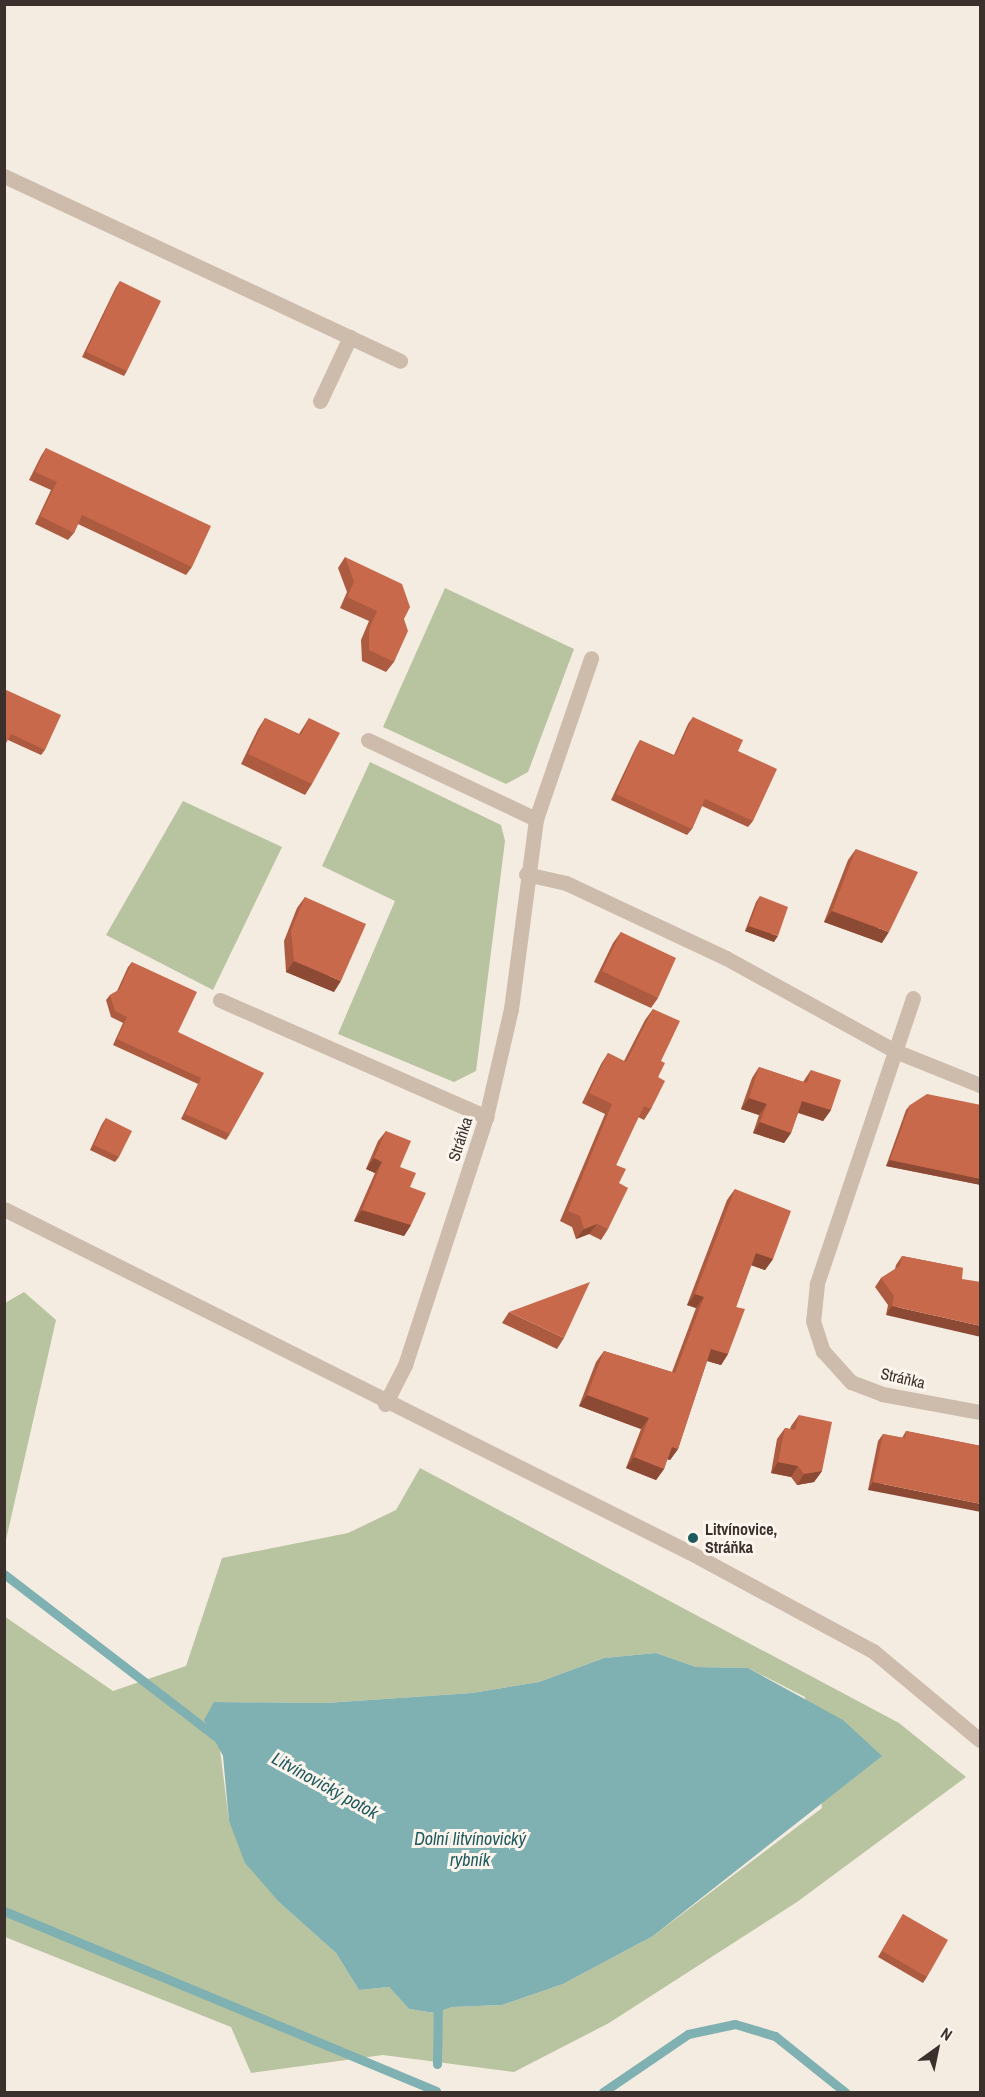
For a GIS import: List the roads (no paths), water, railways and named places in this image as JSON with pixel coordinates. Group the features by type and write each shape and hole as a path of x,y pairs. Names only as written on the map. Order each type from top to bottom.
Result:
{"street":[{"path":"4,176 400,361"},
{"path":"320,401 351,337"},
{"name":"Stráňka","path":"385,1404 405,1365 486,1117 511,1009 526,874 536,819 591,658"},
{"path":"368,740 536,819"},
{"path":"526,874 566,883 726,958 895,1052 981,1085"},
{"name":"Stráňka","path":"913,998 817,1284 816,1335 833,1366 851,1382 882,1394 981,1413"},
{"path":"220,1000 486,1117"},
{"path":"4,1209 385,1404 688,1552 873,1651 981,1740"}],"water":[{"name":"Dolní litvínovický rybník","path":"656,1653 696,1667 748,1668 843,1720 882,1756 653,1936 563,1984 502,2005 452,2007 435,2013 409,2009 389,1987 359,1990 336,1953 280,1903 245,1863 229,1821 223,1756 204,1720 214,1702 326,1703 472,1693 539,1682 604,1658"}],"waterway":[{"name":"Litvínovický potok","path":"4,1574 219,1739"},
{"name":"Litvínovický potok","path":"4,1911 436,2091"},
{"name":"Litvínovický potok","path":"437,2064 438,2003"},
{"name":"Litvínovický potok","path":"603,2092 688,2034 735,2024 775,2036 845,2092"}],"place":[{"name":"Litvínovice, Stráňka","path":"693,1538"}]}
